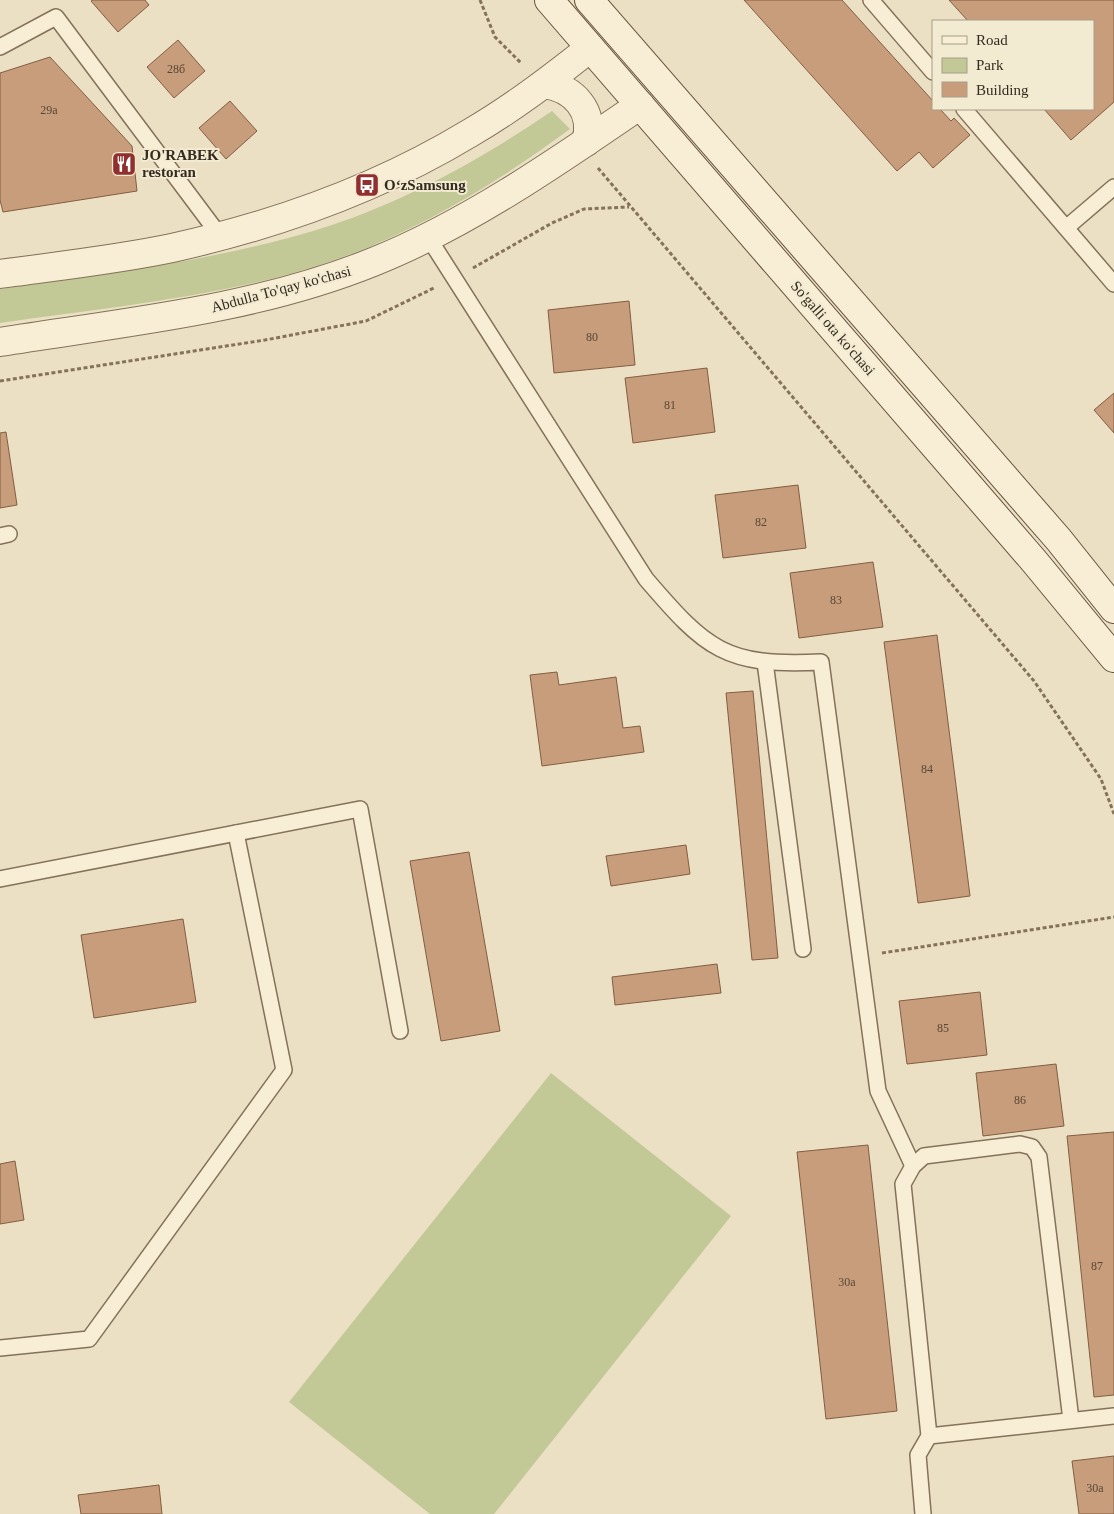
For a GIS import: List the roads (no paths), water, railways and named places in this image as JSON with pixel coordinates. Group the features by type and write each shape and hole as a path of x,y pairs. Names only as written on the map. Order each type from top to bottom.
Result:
{"main road":[{"name":"So'galli ota ko'chasi","path":"549,0 1034,561 1114,658"},
{"name":"So'galli ota ko'chasi","path":"590,0 1058,540 1114,609"},
{"path":"0,274 171,248 220,236 312,208 393,173 469,134 544,84 615,29"},
{"path":"544,84 564,88 581,103 589,123 591,153"},
{"name":"Abdulla To'qay ko'chasi","path":"0,342 190,312 256,299 352,270 428,237 591,153 640,105 663,86"}],"lane":[{"path":"871,0 932,71"},
{"path":"0,47 56,17 220,236"},
{"path":"965,110 1114,284"},
{"path":"1066,228 1114,188"},
{"path":"428,237 646,579 688,625 720,650 742,658 765,662 821,662 878,1091 913,1166"},
{"path":"765,662 803,949"},
{"path":"0,879 360,809 400,1031"},
{"path":"0,1348 89,1339 284,1070 236,833"},
{"path":"923,1514 918,1455 929,1436 903,1184 913,1166 924,1156 1020,1144 1032,1147 1039,1157 1071,1420"},
{"path":"929,1436 1114,1416"}],"place":[{"name":"JO'RABEK restoran","path":"124,164"},
{"name":"OʻzSamsung","path":"367,185"}]}
